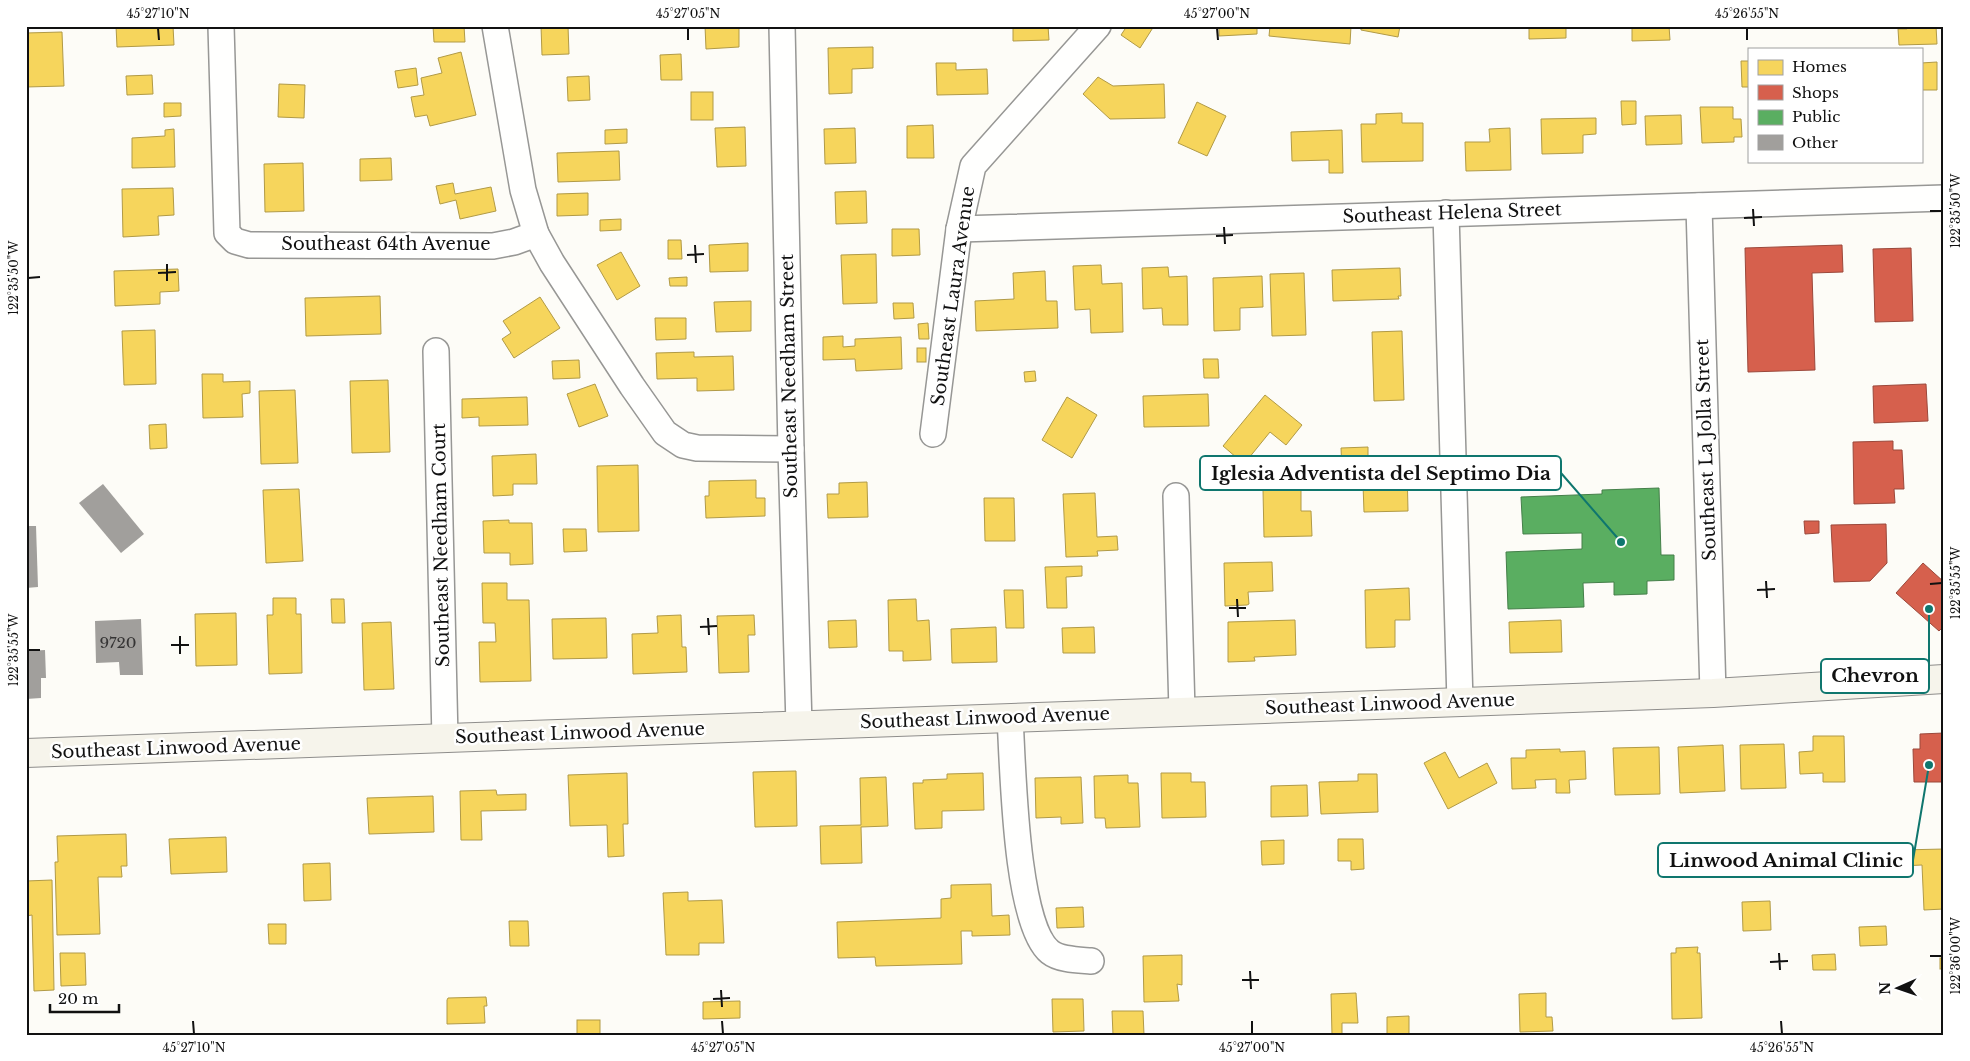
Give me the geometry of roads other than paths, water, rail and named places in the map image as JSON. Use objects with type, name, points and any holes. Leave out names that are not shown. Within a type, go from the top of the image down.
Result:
[{"type":"main road","name":"Southeast Linwood Avenue","points":[[26,753],[1714,693],[1944,678]]},
{"type":"street","name":"Southeast 64th Avenue","points":[[221,26],[227,233],[235,241],[249,245],[493,246],[514,242],[536,234]]},
{"type":"street","points":[[495,26],[523,190],[536,234],[552,264],[632,386],[665,433],[683,444],[698,448],[790,449]]},
{"type":"street","name":"Southeast Needham Street","points":[[782,26],[790,449],[799,725]]},
{"type":"street","name":"Southeast Laura Avenue","points":[[933,434],[959,229],[973,166],[1098,26]]},
{"type":"street","name":"Southeast Helena Street","points":[[959,229],[1944,198]]},
{"type":"street","name":"Southeast La Jolla Street","points":[[1699,206],[1714,693]]},
{"type":"street","points":[[1446,213],[1460,702]]},
{"type":"street","name":"Southeast Needham Court","points":[[436,352],[445,739]]},
{"type":"street","points":[[1176,496],[1182,712]]},
{"type":"street","points":[[1010,718],[1020,858],[1033,923],[1040,942],[1052,954],[1091,962]]},
{"type":"place","name":"Iglesia Adventista del Septimo Dia","points":[[1621,542]]},
{"type":"place","name":"Chevron","points":[[1929,609]]},
{"type":"place","name":"Linwood Animal Clinic","points":[[1929,765]]}]
